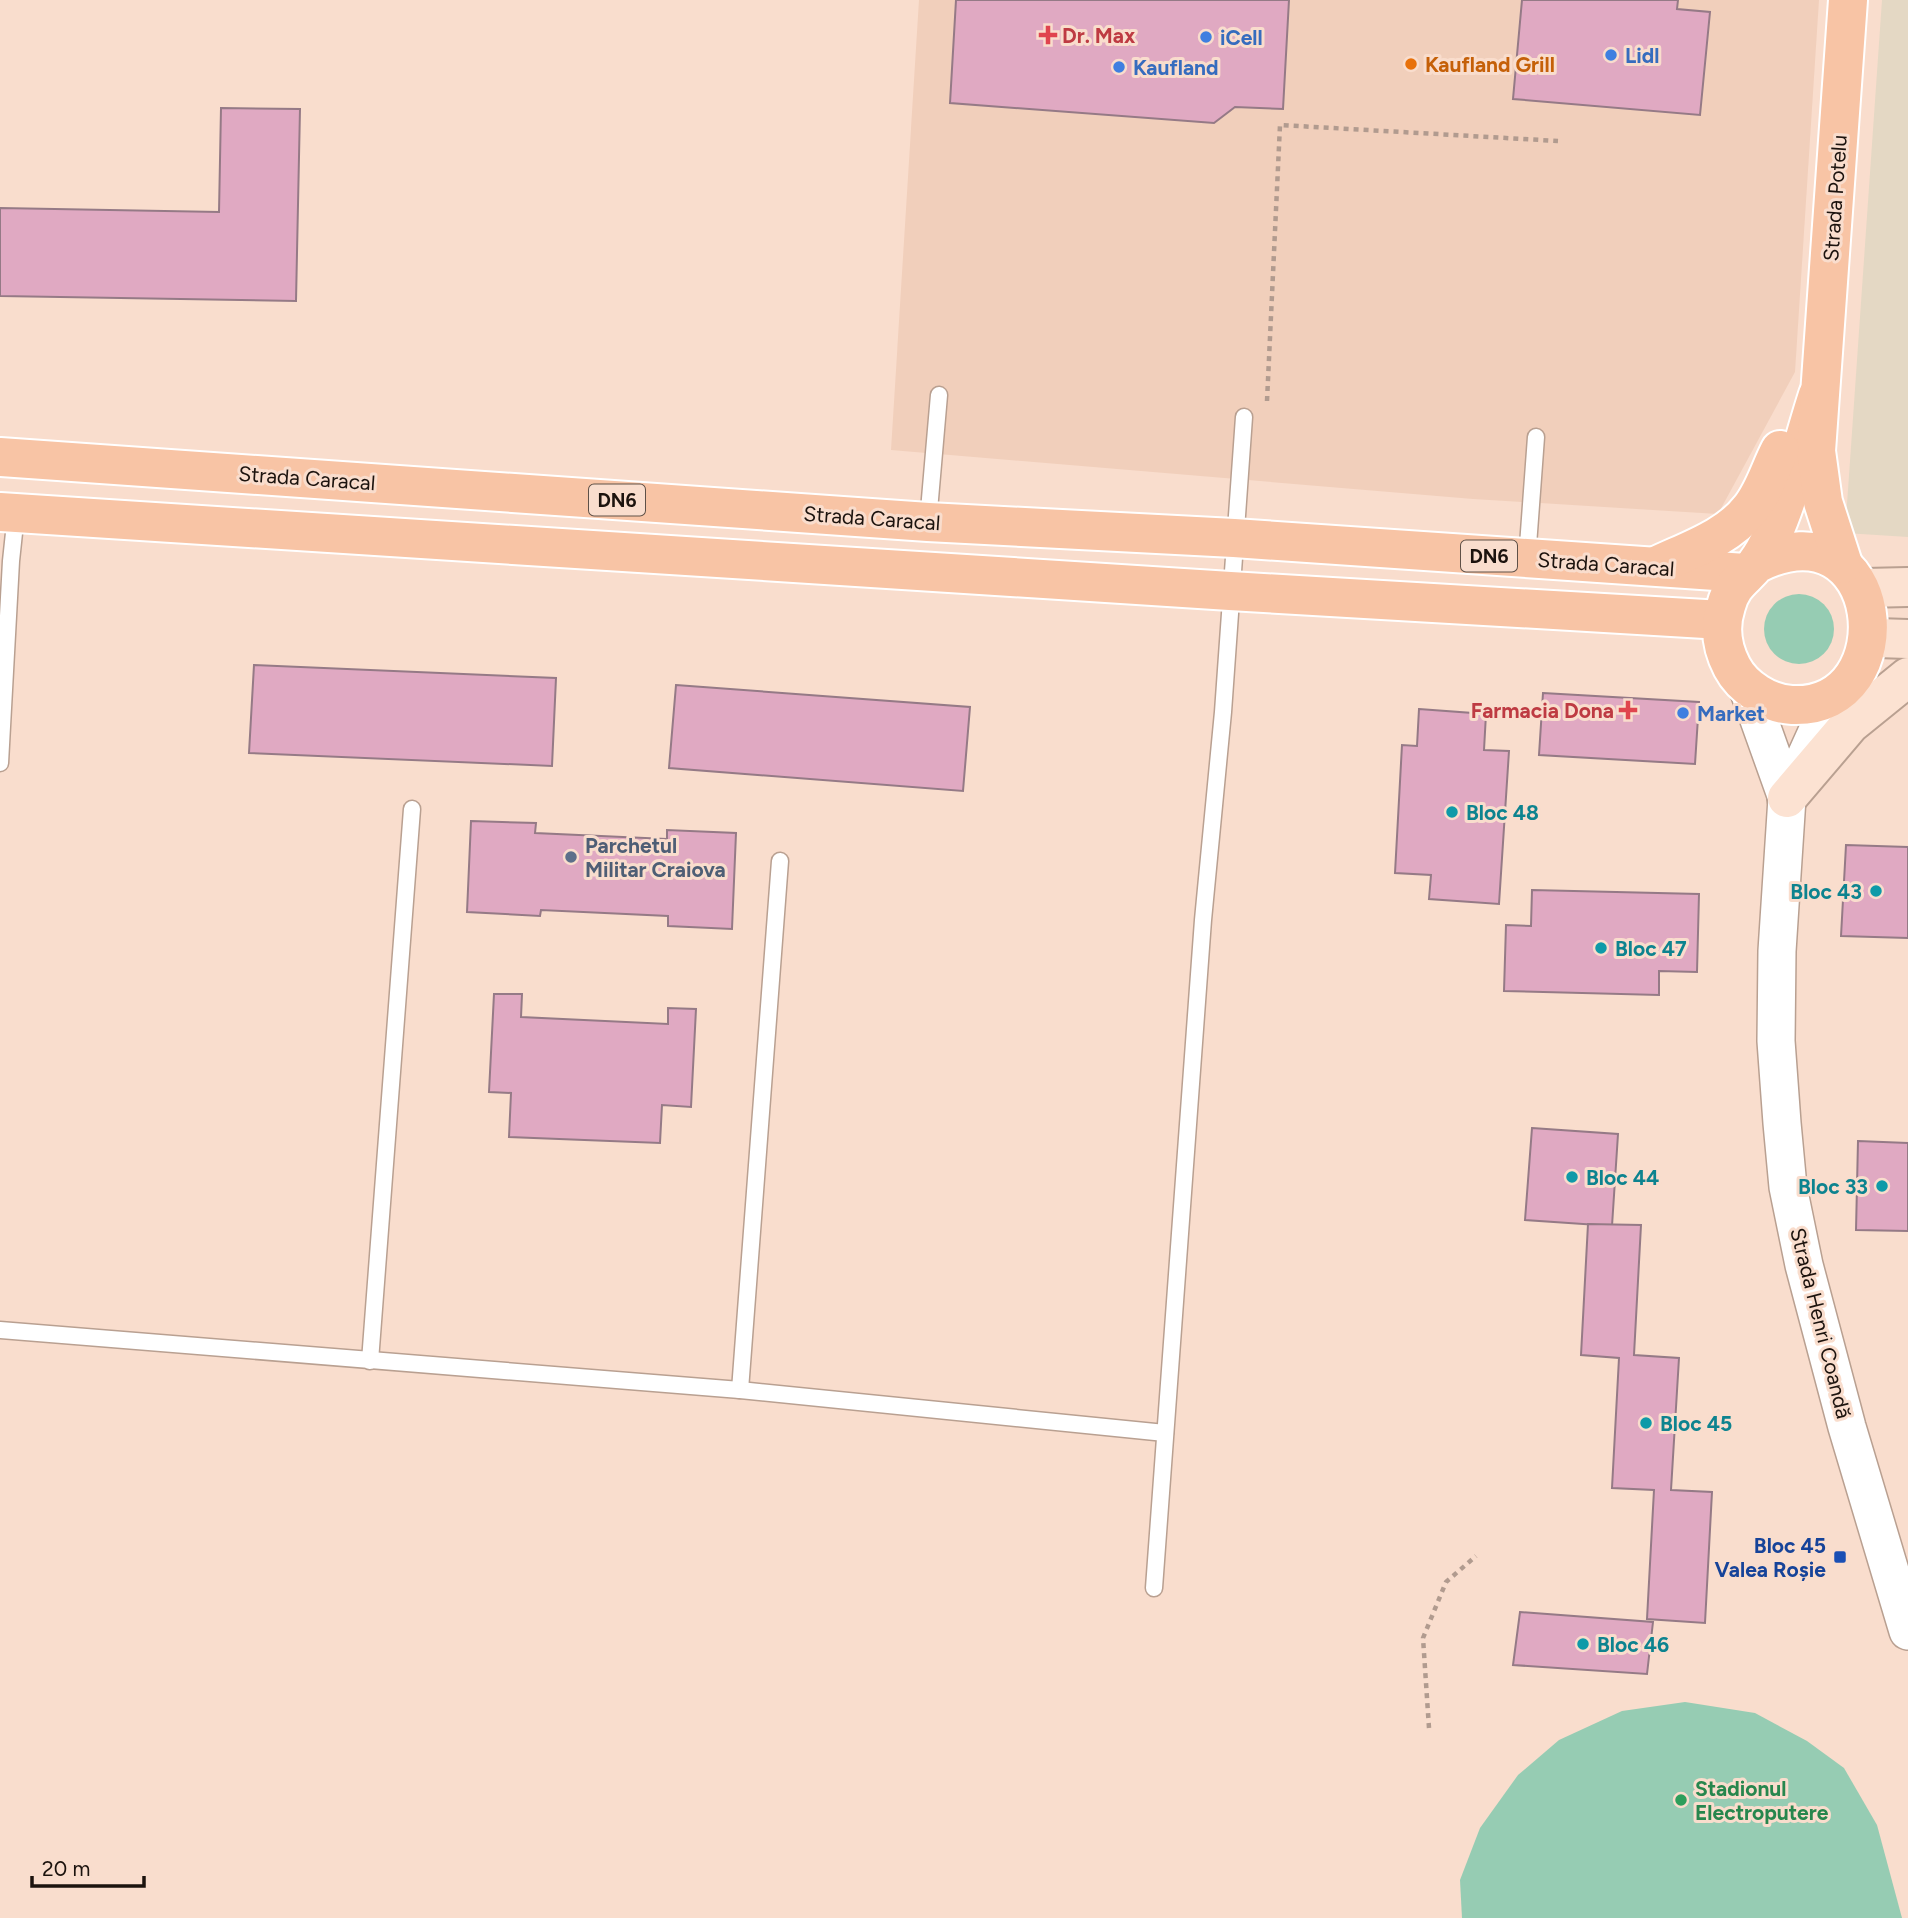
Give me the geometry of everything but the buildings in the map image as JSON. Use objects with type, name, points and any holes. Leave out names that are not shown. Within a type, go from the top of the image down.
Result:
[{"type":"main road","name":"Strada Potelu","points":[[1848,0],[1816,451],[1823,502],[1854,576]]},
{"type":"main road","name":"Strada Potelu","points":[[1750,569],[1771,537],[1783,509],[1819,382]]},
{"type":"main road","points":[[1653,567],[1720,535],[1751,509],[1819,382]]},
{"type":"main road","name":"Strada Caracal","points":[[0,457],[928,522],[1234,538],[1653,567],[1750,569]]},
{"type":"main road","points":[[8,512],[1722,620]]},
{"type":"main road","name":"DN6","points":[[1750,569],[1772,556],[1808,551],[1826,556],[1854,576],[1908,587]]},
{"type":"main road","points":[[1750,569],[1730,595],[1722,620],[1727,656],[1735,673],[1747,686],[1766,699],[1788,705],[1810,705],[1832,699],[1848,689],[1862,674],[1871,657],[1892,639],[1854,576]]},
{"type":"main road","points":[[1787,798],[1850,724],[1908,677]]},
{"type":"street","name":"Strada Henri Coandă","points":[[1747,686],[1787,798]]},
{"type":"street","name":"Strada Henri Coandă","points":[[1832,699],[1787,798],[1777,951],[1776,1041],[1788,1187],[1804,1265],[1847,1427],[1908,1631]]},
{"type":"lane","points":[[928,522],[939,395]]},
{"type":"lane","points":[[1154,1588],[1203,920],[1223,712],[1244,417]]},
{"type":"lane","points":[[1527,559],[1536,437]]},
{"type":"lane","points":[[0,763],[11,561],[8,512]]},
{"type":"lane","points":[[370,1361],[412,809]]},
{"type":"lane","points":[[740,1390],[780,861]]},
{"type":"lane","points":[[0,1330],[740,1390],[1165,1433]]},
{"type":"path","points":[[1266,405],[1280,125],[1558,141]]},
{"type":"path","points":[[1429,1728],[1423,1638],[1446,1582],[1476,1556]]},
{"type":"shaded area","points":[[919,0],[1819,0],[1795,372],[1718,514],[1473,499],[891,450]]},
{"type":"shaded area","points":[[1882,0],[1908,0],[1908,537],[1845,533]]},
{"type":"green space","points":[[1799,594],[1818,600],[1828,610],[1834,629],[1828,648],[1818,658],[1799,664],[1780,658],[1770,648],[1764,629],[1770,610],[1780,600]]},
{"type":"green space","name":"Stadionul Electroputere","points":[[1685,1702],[1755,1713],[1807,1741],[1844,1768],[1877,1825],[1902,1918],[1462,1918],[1460,1880],[1480,1828],[1518,1775],[1559,1740],[1622,1711]]},
{"type":"place","name":"Dr. Max","points":[[1048,35]]},
{"type":"place","name":"iCell","points":[[1206,37]]},
{"type":"place","name":"Lidl","points":[[1611,55]]},
{"type":"place","name":"Kaufland Grill","points":[[1411,64]]},
{"type":"place","name":"Kaufland","points":[[1119,67]]},
{"type":"place","name":"Farmacia Dona","points":[[1628,710]]},
{"type":"place","name":"Market","points":[[1683,713]]},
{"type":"place","name":"Bloc 48","points":[[1452,812]]},
{"type":"place","name":"Parchetul Militar Craiova","points":[[571,857]]},
{"type":"place","name":"Bloc 43","points":[[1876,891]]},
{"type":"place","name":"Bloc 47","points":[[1601,948]]},
{"type":"place","name":"Bloc 44","points":[[1572,1177]]},
{"type":"place","name":"Bloc 33","points":[[1882,1186]]},
{"type":"place","name":"Bloc 45","points":[[1646,1423]]},
{"type":"place","name":"Bloc 45 Valea Roșie","points":[[1840,1557]]},
{"type":"place","name":"Bloc 46","points":[[1583,1644]]},
{"type":"place","name":"Stadionul Electroputere","points":[[1681,1800]]}]
